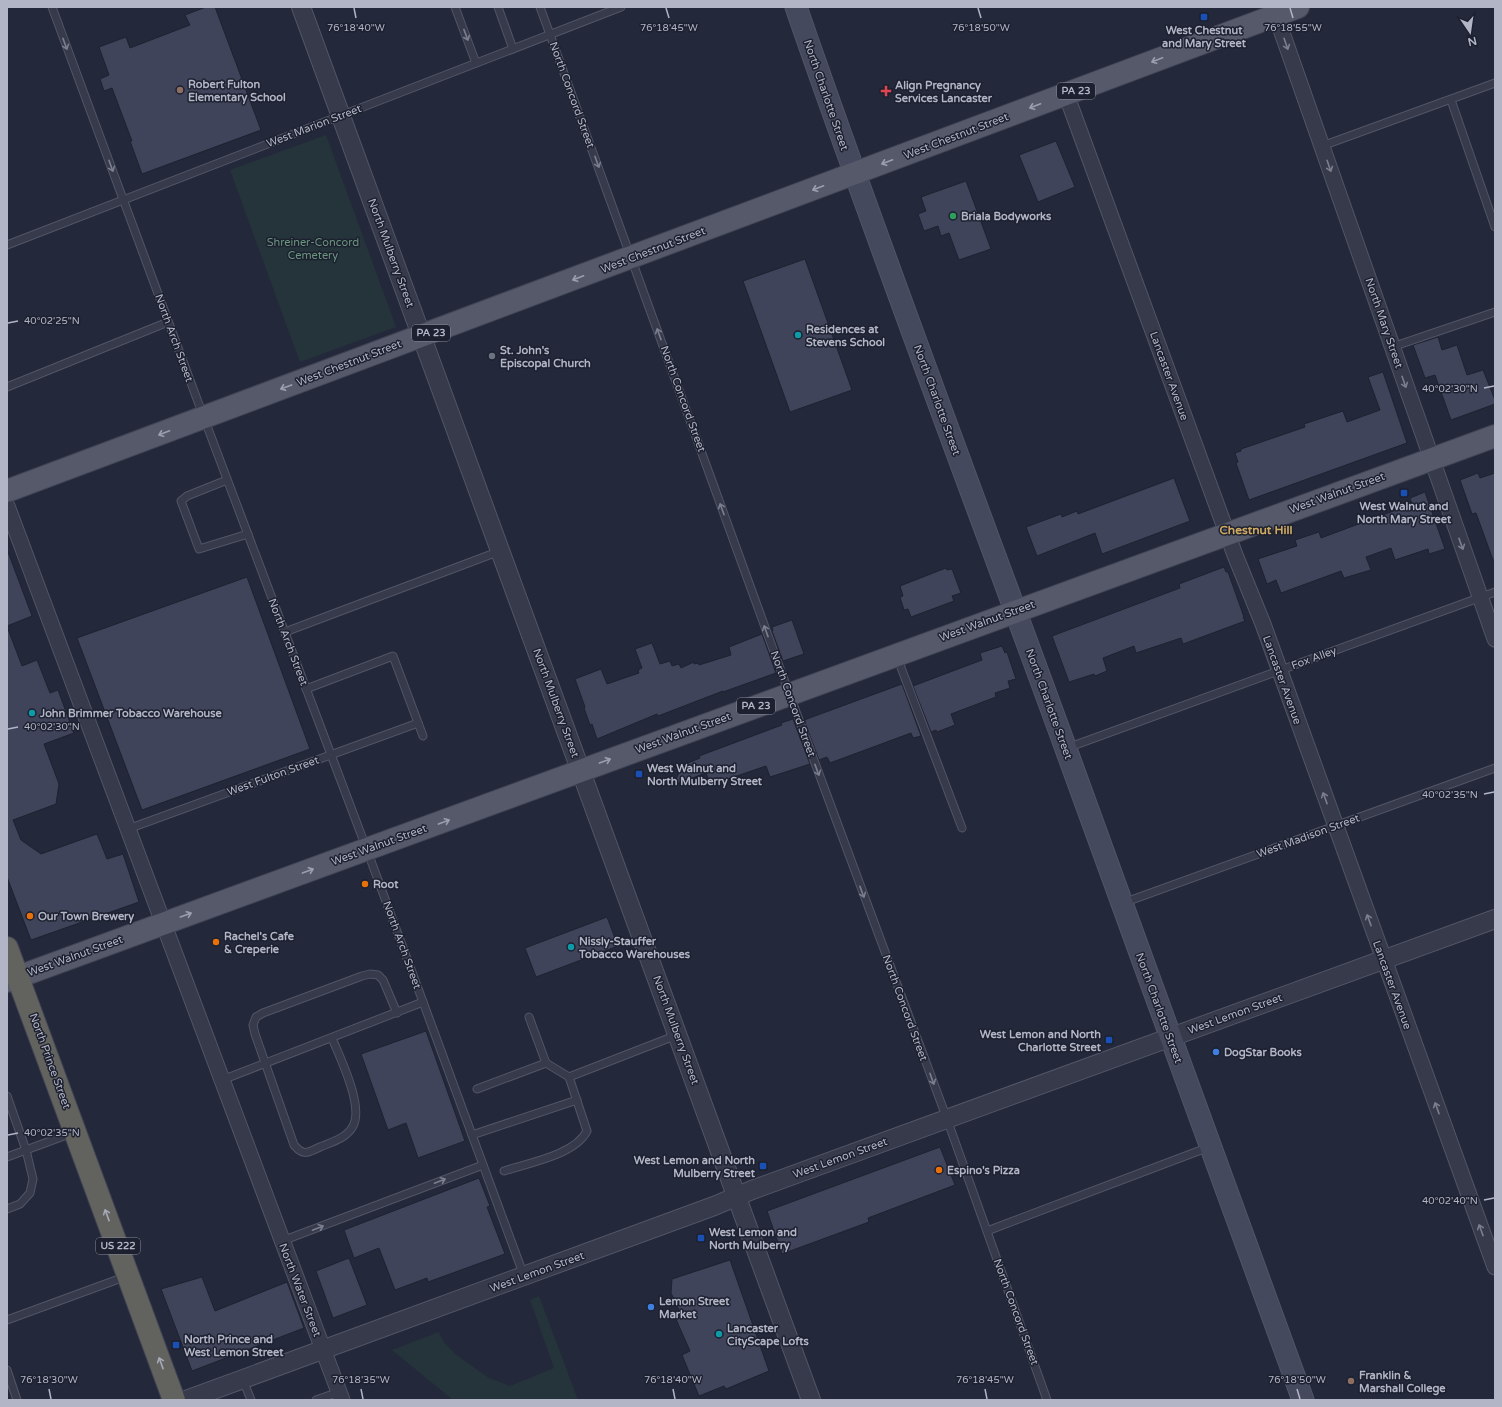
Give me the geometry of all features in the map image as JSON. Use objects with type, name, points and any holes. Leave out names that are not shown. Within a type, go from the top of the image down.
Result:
[{"type":"highway","name":"North Prince Street","points":[[7,948],[13,979],[76,1131],[174,1400]]},
{"type":"main road","name":"North Charlotte Street","points":[[796,7],[854,174],[1014,612],[1066,748],[1121,904],[1303,1400]]},
{"type":"main road","name":"West Chestnut Street","points":[[7,492],[1066,94],[1274,11],[1298,7]]},
{"type":"main road","name":"West Walnut Street","points":[[13,979],[1495,436]]},
{"type":"street","name":"North Mulberry Street","points":[[301,7],[811,1400]]},
{"type":"street","name":"North Mary Street","points":[[1274,11],[1495,639]]},
{"type":"street","name":"Lancaster Avenue","points":[[1066,94],[1227,534],[1263,624],[1495,1267]]},
{"type":"street","name":"North Water Street","points":[[7,506],[340,1396]]},
{"type":"street","name":"West Lemon Street","points":[[186,1400],[947,1119],[1495,919]]},
{"type":"lane","name":"North Arch Street","points":[[52,7],[227,480],[367,850],[524,1276]]},
{"type":"lane","points":[[455,7],[476,63]]},
{"type":"lane","points":[[498,7],[514,49]]},
{"type":"lane","name":"North Concord Street","points":[[540,7],[789,694],[947,1119],[1047,1400]]},
{"type":"lane","name":"West Marion Street","points":[[7,245],[621,7]]},
{"type":"lane","points":[[1322,146],[1495,83]]},
{"type":"lane","points":[[1450,100],[1495,227]]},
{"type":"lane","points":[[1392,347],[1495,312]]},
{"type":"lane","points":[[7,387],[168,322]]},
{"type":"lane","points":[[227,480],[187,496],[181,501],[199,549],[248,534]]},
{"type":"lane","points":[[285,632],[500,551]]},
{"type":"lane","name":"Fox Alley","points":[[1066,748],[1495,592]]},
{"type":"lane","points":[[896,655],[962,828]]},
{"type":"lane","points":[[306,688],[393,656],[423,736]]},
{"type":"lane","name":"West Fulton Street","points":[[128,829],[418,723]]},
{"type":"lane","name":"West Madison Street","points":[[1121,904],[1495,768]]},
{"type":"lane","points":[[332,1038],[354,1096],[356,1116],[353,1127],[341,1139],[306,1153],[299,1152],[294,1145],[255,1034],[253,1025],[256,1017],[263,1013],[370,974],[378,975],[383,980],[396,1013]]},
{"type":"lane","points":[[222,1080],[423,1002]]},
{"type":"lane","points":[[504,1171],[564,1152],[583,1138],[586,1131],[569,1077],[546,1064],[529,1017]]},
{"type":"lane","points":[[569,1077],[678,1035]]},
{"type":"lane","points":[[477,1089],[546,1064]]},
{"type":"lane","points":[[7,1096],[26,1150],[33,1179],[30,1192],[20,1204],[7,1209]]},
{"type":"lane","points":[[472,1135],[577,1100]]},
{"type":"lane","points":[[7,1157],[76,1131]]},
{"type":"lane","points":[[987,1231],[1210,1147]]},
{"type":"lane","points":[[282,1241],[483,1165]]},
{"type":"lane","points":[[7,1320],[129,1275]]},
{"type":"lane","points":[[7,1370],[17,1400]]},
{"type":"lane","points":[[243,1380],[251,1400]]},
{"type":"lane","points":[[316,1400],[340,1396]]},
{"type":"green space","name":"Shreiner-Concord Cemetery","points":[[326,135],[396,327],[300,362],[230,170]]},
{"type":"green space","points":[[539,1296],[578,1400],[453,1400],[392,1350],[439,1332],[443,1341],[455,1354],[489,1378],[510,1386],[554,1368],[530,1300]]},
{"type":"building","name":"Robert Fulton Elementary School","points":[[206,7],[215,7],[261,130],[142,174],[130,141],[132,141],[112,88],[104,91],[100,79],[109,75],[99,47],[126,37],[130,48],[190,25],[185,15]]},
{"type":"building","points":[[1056,141],[1075,187],[1038,202],[1019,155]]},
{"type":"building","points":[[966,181],[991,249],[959,260],[949,233],[941,236],[938,226],[924,231],[918,214],[926,211],[921,197]]},
{"type":"building","name":"Residences at Stevens School","points":[[805,259],[852,390],[790,412],[743,281]]},
{"type":"building","points":[[1438,337],[1442,350],[1457,345],[1467,375],[1483,370],[1495,400],[1495,404],[1451,420],[1435,375],[1425,378],[1413,345]]},
{"type":"building","points":[[1383,372],[1407,443],[1249,500],[1236,463],[1238,462],[1235,453],[1241,451],[1241,449],[1305,427],[1304,424],[1343,411],[1347,422],[1380,410],[1368,377]]},
{"type":"building","points":[[1478,473],[1480,478],[1495,473],[1495,560],[1493,560],[1476,513],[1472,514],[1460,480]]},
{"type":"building","points":[[1174,478],[1190,521],[1102,554],[1095,533],[1037,556],[1026,527],[1061,514],[1062,517],[1077,511],[1078,514]]},
{"type":"building","points":[[1425,492],[1445,549],[1429,554],[1428,549],[1395,560],[1391,548],[1366,557],[1371,570],[1344,578],[1341,571],[1281,593],[1276,580],[1267,584],[1258,559],[1297,546],[1295,540],[1319,532],[1321,538],[1412,504],[1410,498]]},
{"type":"building","points":[[7,552],[32,616],[7,626]]},
{"type":"building","points":[[1224,567],[1226,572],[1228,572],[1245,621],[1183,644],[1181,638],[1136,653],[1134,646],[1103,658],[1107,671],[1095,676],[1094,674],[1069,682],[1052,636],[1180,588],[1179,584]]},
{"type":"building","points":[[946,568],[947,570],[952,569],[961,593],[952,596],[954,601],[911,617],[908,609],[904,610],[900,597],[903,596],[900,586]]},
{"type":"building","points":[[247,577],[310,749],[142,810],[77,638]]},
{"type":"building","points":[[792,620],[804,654],[783,661],[772,631],[772,627]]},
{"type":"building","points":[[7,629],[22,666],[37,660],[50,693],[58,690],[74,733],[44,744],[59,784],[56,804],[13,820],[21,840],[41,854],[97,834],[107,859],[123,854],[139,902],[31,940],[7,877]]},
{"type":"building","points":[[762,634],[776,673],[723,691],[658,716],[657,714],[597,739],[592,724],[590,725],[575,679],[601,669],[607,684],[639,673],[638,670],[642,668],[635,649],[652,643],[660,664],[670,661],[672,666],[679,664],[681,668],[694,662],[694,664],[698,663],[699,665],[731,655],[729,647]]},
{"type":"building","points":[[1002,646],[1005,653],[1007,652],[1016,679],[1008,681],[1010,688],[995,693],[996,697],[951,714],[955,725],[937,732],[936,730],[931,732],[913,686],[982,660],[980,653]]},
{"type":"building","points":[[902,684],[921,736],[913,738],[911,733],[830,763],[827,757],[819,760],[804,720]]},
{"type":"building","points":[[793,719],[810,764],[770,777],[766,766],[725,780],[710,783],[706,773],[673,785],[683,765],[700,758],[699,756],[782,725],[781,723]]},
{"type":"building","name":"Nissly-Stauffer Tobacco Warehouses","points":[[607,917],[618,946],[536,977],[525,948]]},
{"type":"building","points":[[426,1031],[465,1141],[418,1158],[406,1123],[388,1130],[361,1054]]},
{"type":"building","points":[[940,1147],[955,1185],[868,1218],[869,1222],[782,1254],[767,1211]]},
{"type":"building","points":[[479,1178],[490,1206],[487,1207],[505,1254],[428,1282],[427,1278],[395,1290],[379,1248],[354,1258],[344,1230]]},
{"type":"building","points":[[349,1258],[367,1305],[333,1318],[316,1271]]},
{"type":"building","name":"Lancaster CityScape Lofts","points":[[730,1260],[769,1371],[726,1389],[724,1386],[699,1396],[682,1355],[690,1351],[675,1317],[681,1314],[671,1293],[672,1279]]},
{"type":"building","points":[[202,1277],[215,1311],[287,1282],[304,1328],[192,1371],[161,1289]]},
{"type":"place","name":"West Chestnut and Mary Street","points":[[1204,17]]},
{"type":"place","name":"Robert Fulton Elementary School","points":[[180,90]]},
{"type":"place","name":"Align Pregnancy Services Lancaster","points":[[886,91]]},
{"type":"place","name":"Briala Bodyworks","points":[[953,216]]},
{"type":"place","name":"Residences at Stevens School","points":[[798,335]]},
{"type":"place","name":"St. John's Episcopal Church","points":[[492,356]]},
{"type":"place","name":"West Walnut and North Mary Street","points":[[1404,493]]},
{"type":"place","name":"John Brimmer Tobacco Warehouse","points":[[32,713]]},
{"type":"place","name":"West Walnut and North Mulberry Street","points":[[639,774]]},
{"type":"place","name":"Root","points":[[365,884]]},
{"type":"place","name":"Our Town Brewery","points":[[30,916]]},
{"type":"place","name":"Rachel's Cafe & Creperie","points":[[216,942]]},
{"type":"place","name":"Nissly-Stauffer Tobacco Warehouses","points":[[571,947]]},
{"type":"place","name":"West Lemon and North Charlotte Street","points":[[1109,1040]]},
{"type":"place","name":"DogStar Books","points":[[1216,1052]]},
{"type":"place","name":"West Lemon and North Mulberry Street","points":[[763,1166]]},
{"type":"place","name":"Espino's Pizza","points":[[939,1170]]},
{"type":"place","name":"West Lemon and North Mulberry","points":[[701,1238]]},
{"type":"place","name":"Lemon Street Market","points":[[651,1307]]},
{"type":"place","name":"Lancaster CityScape Lofts","points":[[719,1334]]},
{"type":"place","name":"North Prince and West Lemon Street","points":[[176,1345]]},
{"type":"place","name":"Franklin & Marshall College","points":[[1351,1381]]},
{"type":"district","name":"Chestnut Hill","points":[[1256,530]]}]
